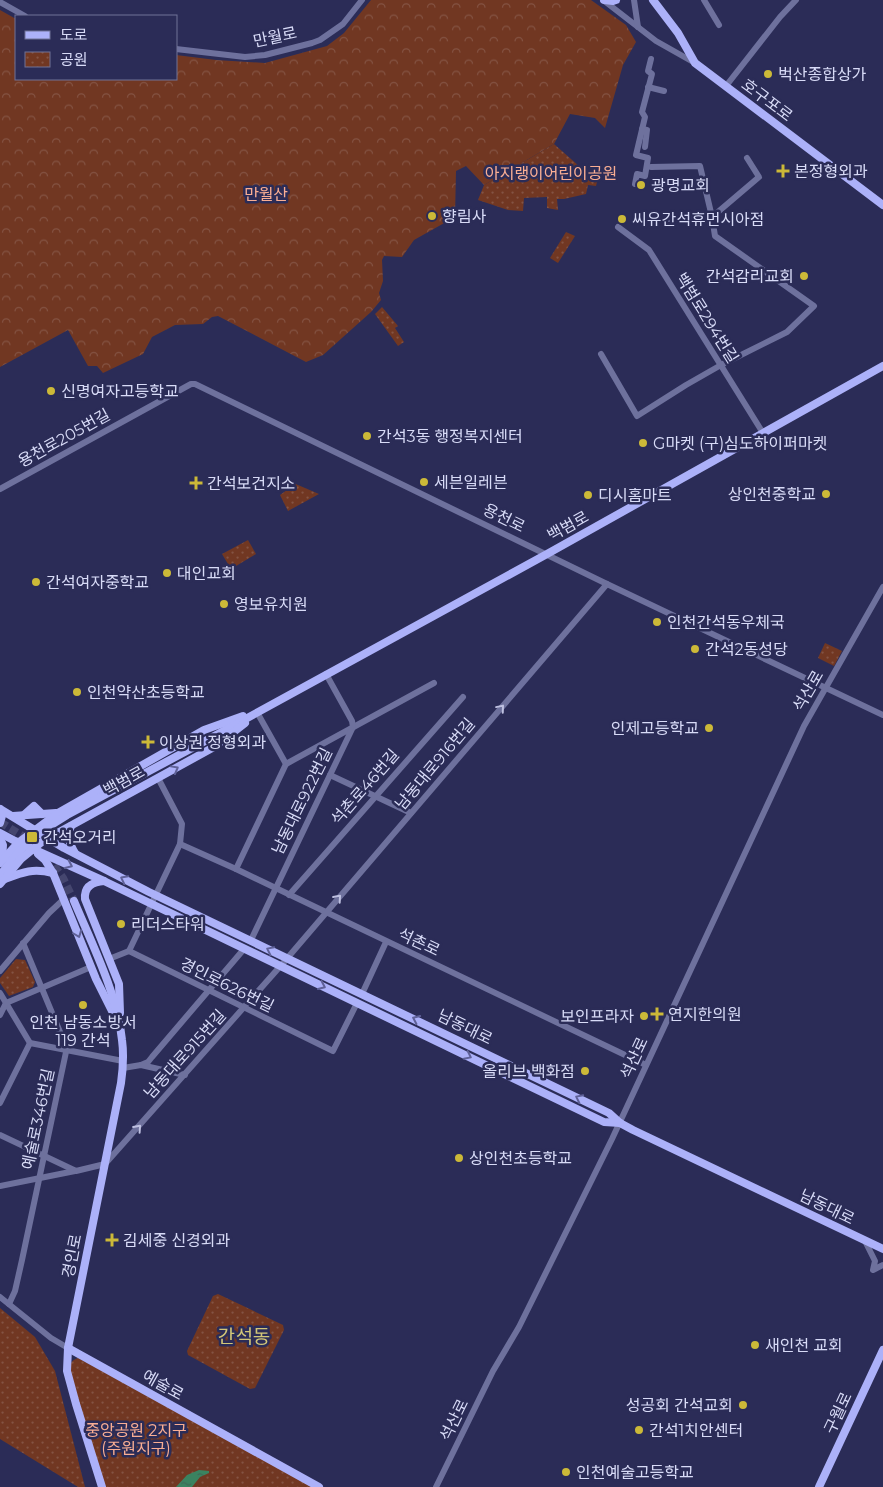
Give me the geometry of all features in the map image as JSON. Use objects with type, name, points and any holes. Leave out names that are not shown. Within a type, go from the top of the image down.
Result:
[{"type":"main road","points":[[604,0],[613,2],[616,0]]},
{"type":"main road","name":"호구포로","points":[[653,0],[678,33],[695,63],[883,206]]},
{"type":"main road","name":"백범로","points":[[1,880],[21,850],[52,824],[547,554],[883,366]]},
{"type":"main road","name":"백범로","points":[[1,880],[21,859],[48,838],[214,747],[266,707]]},
{"type":"main road","name":"백범로","points":[[1,862],[18,843],[58,813],[204,730],[266,707]]},
{"type":"main road","points":[[0,809],[2,816],[0,823]]},
{"type":"main road","name":"남동대로","points":[[0,809],[76,855],[251,940],[284,962],[362,994],[609,1113],[620,1123],[883,1250]]},
{"type":"main road","points":[[13,816],[58,813]]},
{"type":"main road","points":[[71,826],[68,841],[76,855]]},
{"type":"main road","points":[[0,833],[244,949],[284,962],[357,1003],[604,1122],[620,1123]]},
{"type":"main road","points":[[0,838],[3,845],[1,862]]},
{"type":"main road","name":"경인로","points":[[33,849],[45,860],[53,873],[91,967],[120,1028]]},
{"type":"main road","points":[[1,880],[30,871],[40,870],[53,873]]},
{"type":"main road","points":[[85,899],[85,893],[92,884],[104,881]]},
{"type":"main road","points":[[65,902],[77,895],[85,899]]},
{"type":"main road","name":"경인로","points":[[85,899],[118,984],[123,1064],[121,1083],[68,1348],[67,1371],[102,1487]]},
{"type":"main road","name":"경인로","points":[[74,901],[105,976],[120,1028]]},
{"type":"main road","name":"예술로","points":[[68,1348],[319,1487]]},
{"type":"main road","name":"구월로","points":[[818,1487],[883,1350]]},
{"type":"street","name":"만월로","points":[[178,48],[245,57],[264,55],[312,43],[320,40],[343,24],[362,0]]},
{"type":"street","points":[[604,0],[656,41],[695,63]]},
{"type":"street","points":[[634,0],[638,27]]},
{"type":"street","points":[[704,0],[719,25]]},
{"type":"street","points":[[726,86],[780,17],[796,0]]},
{"type":"street","points":[[0,2],[23,15]]},
{"type":"street","points":[[635,184],[637,174],[645,176],[648,158],[636,155],[645,117],[642,112],[652,74],[648,71],[651,59]]},
{"type":"street","points":[[648,87],[664,91]]},
{"type":"street","points":[[642,128],[647,130],[645,147]]},
{"type":"street","points":[[669,219],[712,217],[760,177],[747,158]]},
{"type":"street","points":[[602,354],[637,416],[720,365],[787,332],[814,306],[715,236],[700,166],[651,167]]},
{"type":"street","name":"백범로294번길","points":[[618,227],[649,250],[763,433]]},
{"type":"street","name":"용천로205번길","points":[[0,489],[191,384],[195,384]]},
{"type":"street","name":"용천로","points":[[195,384],[607,584],[883,715]]},
{"type":"street","name":"남동대로916번길","points":[[284,962],[607,584]]},
{"type":"street","name":"석산로","points":[[436,1487],[493,1371],[519,1327],[620,1123],[804,726],[883,587]]},
{"type":"street","points":[[326,674],[352,721],[353,727]]},
{"type":"street","points":[[236,869],[286,764],[434,683]]},
{"type":"street","name":"석촌로46번길","points":[[289,895],[463,697]]},
{"type":"street","points":[[258,714],[286,764]]},
{"type":"street","name":"남동대로922번길","points":[[251,940],[353,727]]},
{"type":"street","points":[[330,775],[411,813]]},
{"type":"street","points":[[109,959],[128,951],[180,844],[182,824],[158,778]]},
{"type":"street","name":"석촌로","points":[[180,844],[276,888],[646,1066]]},
{"type":"street","points":[[0,971],[23,943],[65,902]]},
{"type":"street","points":[[362,994],[386,942]]},
{"type":"street","name":"예술로346번길","points":[[9,1304],[20,1268],[66,1049],[23,943]]},
{"type":"street","points":[[142,1065],[148,1062],[244,949]]},
{"type":"street","name":"경인로626번길","points":[[128,951],[334,1052],[357,1003]]},
{"type":"street","name":"남동대로915번길","points":[[105,1164],[284,962]]},
{"type":"street","points":[[0,1015],[6,1003],[91,967]]},
{"type":"street","points":[[0,994],[30,1043],[66,1049],[123,1064],[142,1065],[185,1074]]},
{"type":"street","points":[[0,1103],[30,1043]]},
{"type":"street","points":[[0,1135],[76,1171]]},
{"type":"street","points":[[0,1186],[105,1164]]},
{"type":"street","points":[[865,1241],[875,1261],[873,1270],[883,1265]]},
{"type":"street","name":"예술로","points":[[0,1296],[51,1338],[68,1348]]},
{"type":"green space","name":"만월산","points":[[371,0],[591,0],[626,25],[636,42],[623,65],[605,128],[595,118],[570,114],[554,144],[484,185],[466,166],[456,171],[455,217],[414,240],[402,257],[384,256],[382,260],[383,281],[379,293],[381,300],[371,312],[323,355],[306,362],[218,316],[212,317],[203,324],[175,325],[152,337],[143,354],[103,373],[97,366],[88,366],[68,330],[0,367],[0,10],[15,18],[15,80],[178,80],[178,55],[265,63],[327,46],[344,33]]},
{"type":"green space","name":"아지랭이어린이공원","points":[[554,144],[597,182],[596,186],[588,185],[586,194],[557,199],[558,210],[547,208],[547,197],[524,198],[523,211],[508,210],[478,200],[484,185]]},
{"type":"green space","points":[[566,232],[575,236],[558,263],[550,258]]},
{"type":"green space","points":[[382,307],[398,326],[395,328],[404,342],[398,346],[375,314]]},
{"type":"green space","points":[[291,482],[319,494],[288,511],[280,495],[287,490]]},
{"type":"green space","points":[[248,540],[256,554],[231,569],[222,554]]},
{"type":"green space","points":[[825,643],[842,651],[834,666],[818,658]]},
{"type":"green space","points":[[16,959],[25,960],[35,982],[33,987],[9,996],[0,983],[0,978]]},
{"type":"green space","points":[[218,1294],[283,1325],[284,1330],[255,1388],[250,1389],[188,1355],[187,1351],[213,1296]]},
{"type":"green space","points":[[0,1308],[35,1337],[55,1371],[85,1487],[78,1487],[0,1439]]},
{"type":"green space","name":"중앙공원 2지구 (주원지구)","points":[[78,1358],[319,1487],[102,1487],[67,1371],[72,1361]]},
{"type":"water","points":[[199,1470],[209,1471],[209,1473],[200,1477],[192,1487],[176,1487],[187,1475]]},
{"type":"tunnel","points":[[0,822],[29,840]]},
{"type":"tunnel","points":[[47,856],[63,878],[74,901]]},
{"type":"place","name":"벅산종합상가","points":[[768,74]]},
{"type":"place","name":"본정형외과","points":[[783,171]]},
{"type":"place","name":"광명교회","points":[[641,185]]},
{"type":"place","name":"향림사","points":[[432,216]]},
{"type":"place","name":"씨유간석휴먼시아점","points":[[622,219]]},
{"type":"place","name":"간석감리교회","points":[[804,276]]},
{"type":"place","name":"신명여자고등학교","points":[[51,391]]},
{"type":"place","name":"간석3동 행정복지센터","points":[[367,436]]},
{"type":"place","name":"G마켓 (구)심도하이퍼마켓","points":[[643,443]]},
{"type":"place","name":"세븐일레븐","points":[[424,482]]},
{"type":"place","name":"간석보건지소","points":[[196,483]]},
{"type":"place","name":"상인천중학교","points":[[826,494]]},
{"type":"place","name":"디시홈마트","points":[[588,495]]},
{"type":"place","name":"대인교회","points":[[167,573]]},
{"type":"place","name":"간석여자중학교","points":[[36,582]]},
{"type":"place","name":"영보유치원","points":[[224,604]]},
{"type":"place","name":"인천간석동우체국","points":[[657,622]]},
{"type":"place","name":"간석2동성당","points":[[695,649]]},
{"type":"place","name":"인천약산초등학교","points":[[77,692]]},
{"type":"place","name":"인제고등학교","points":[[709,728]]},
{"type":"place","name":"이상권 정형외과","points":[[148,742]]},
{"type":"place","name":"간석오거리","points":[[32,837]]},
{"type":"place","name":"리더스타워","points":[[121,924]]},
{"type":"place","name":"인천 남동소방서 119 간석","points":[[83,1005]]},
{"type":"place","name":"연지한의원","points":[[657,1014]]},
{"type":"place","name":"보인프라자","points":[[644,1016]]},
{"type":"place","name":"올리브 백화점","points":[[585,1071]]},
{"type":"place","name":"상인천초등학교","points":[[459,1158]]},
{"type":"place","name":"김세중 신경외과","points":[[112,1240]]},
{"type":"place","name":"새인천 교회","points":[[755,1345]]},
{"type":"place","name":"성공회 간석교회","points":[[743,1405]]},
{"type":"place","name":"간석1치안센터","points":[[639,1430]]},
{"type":"place","name":"인천예술고등학교","points":[[566,1472]]},
{"type":"district","name":"간석동","points":[[244,1336]]}]
